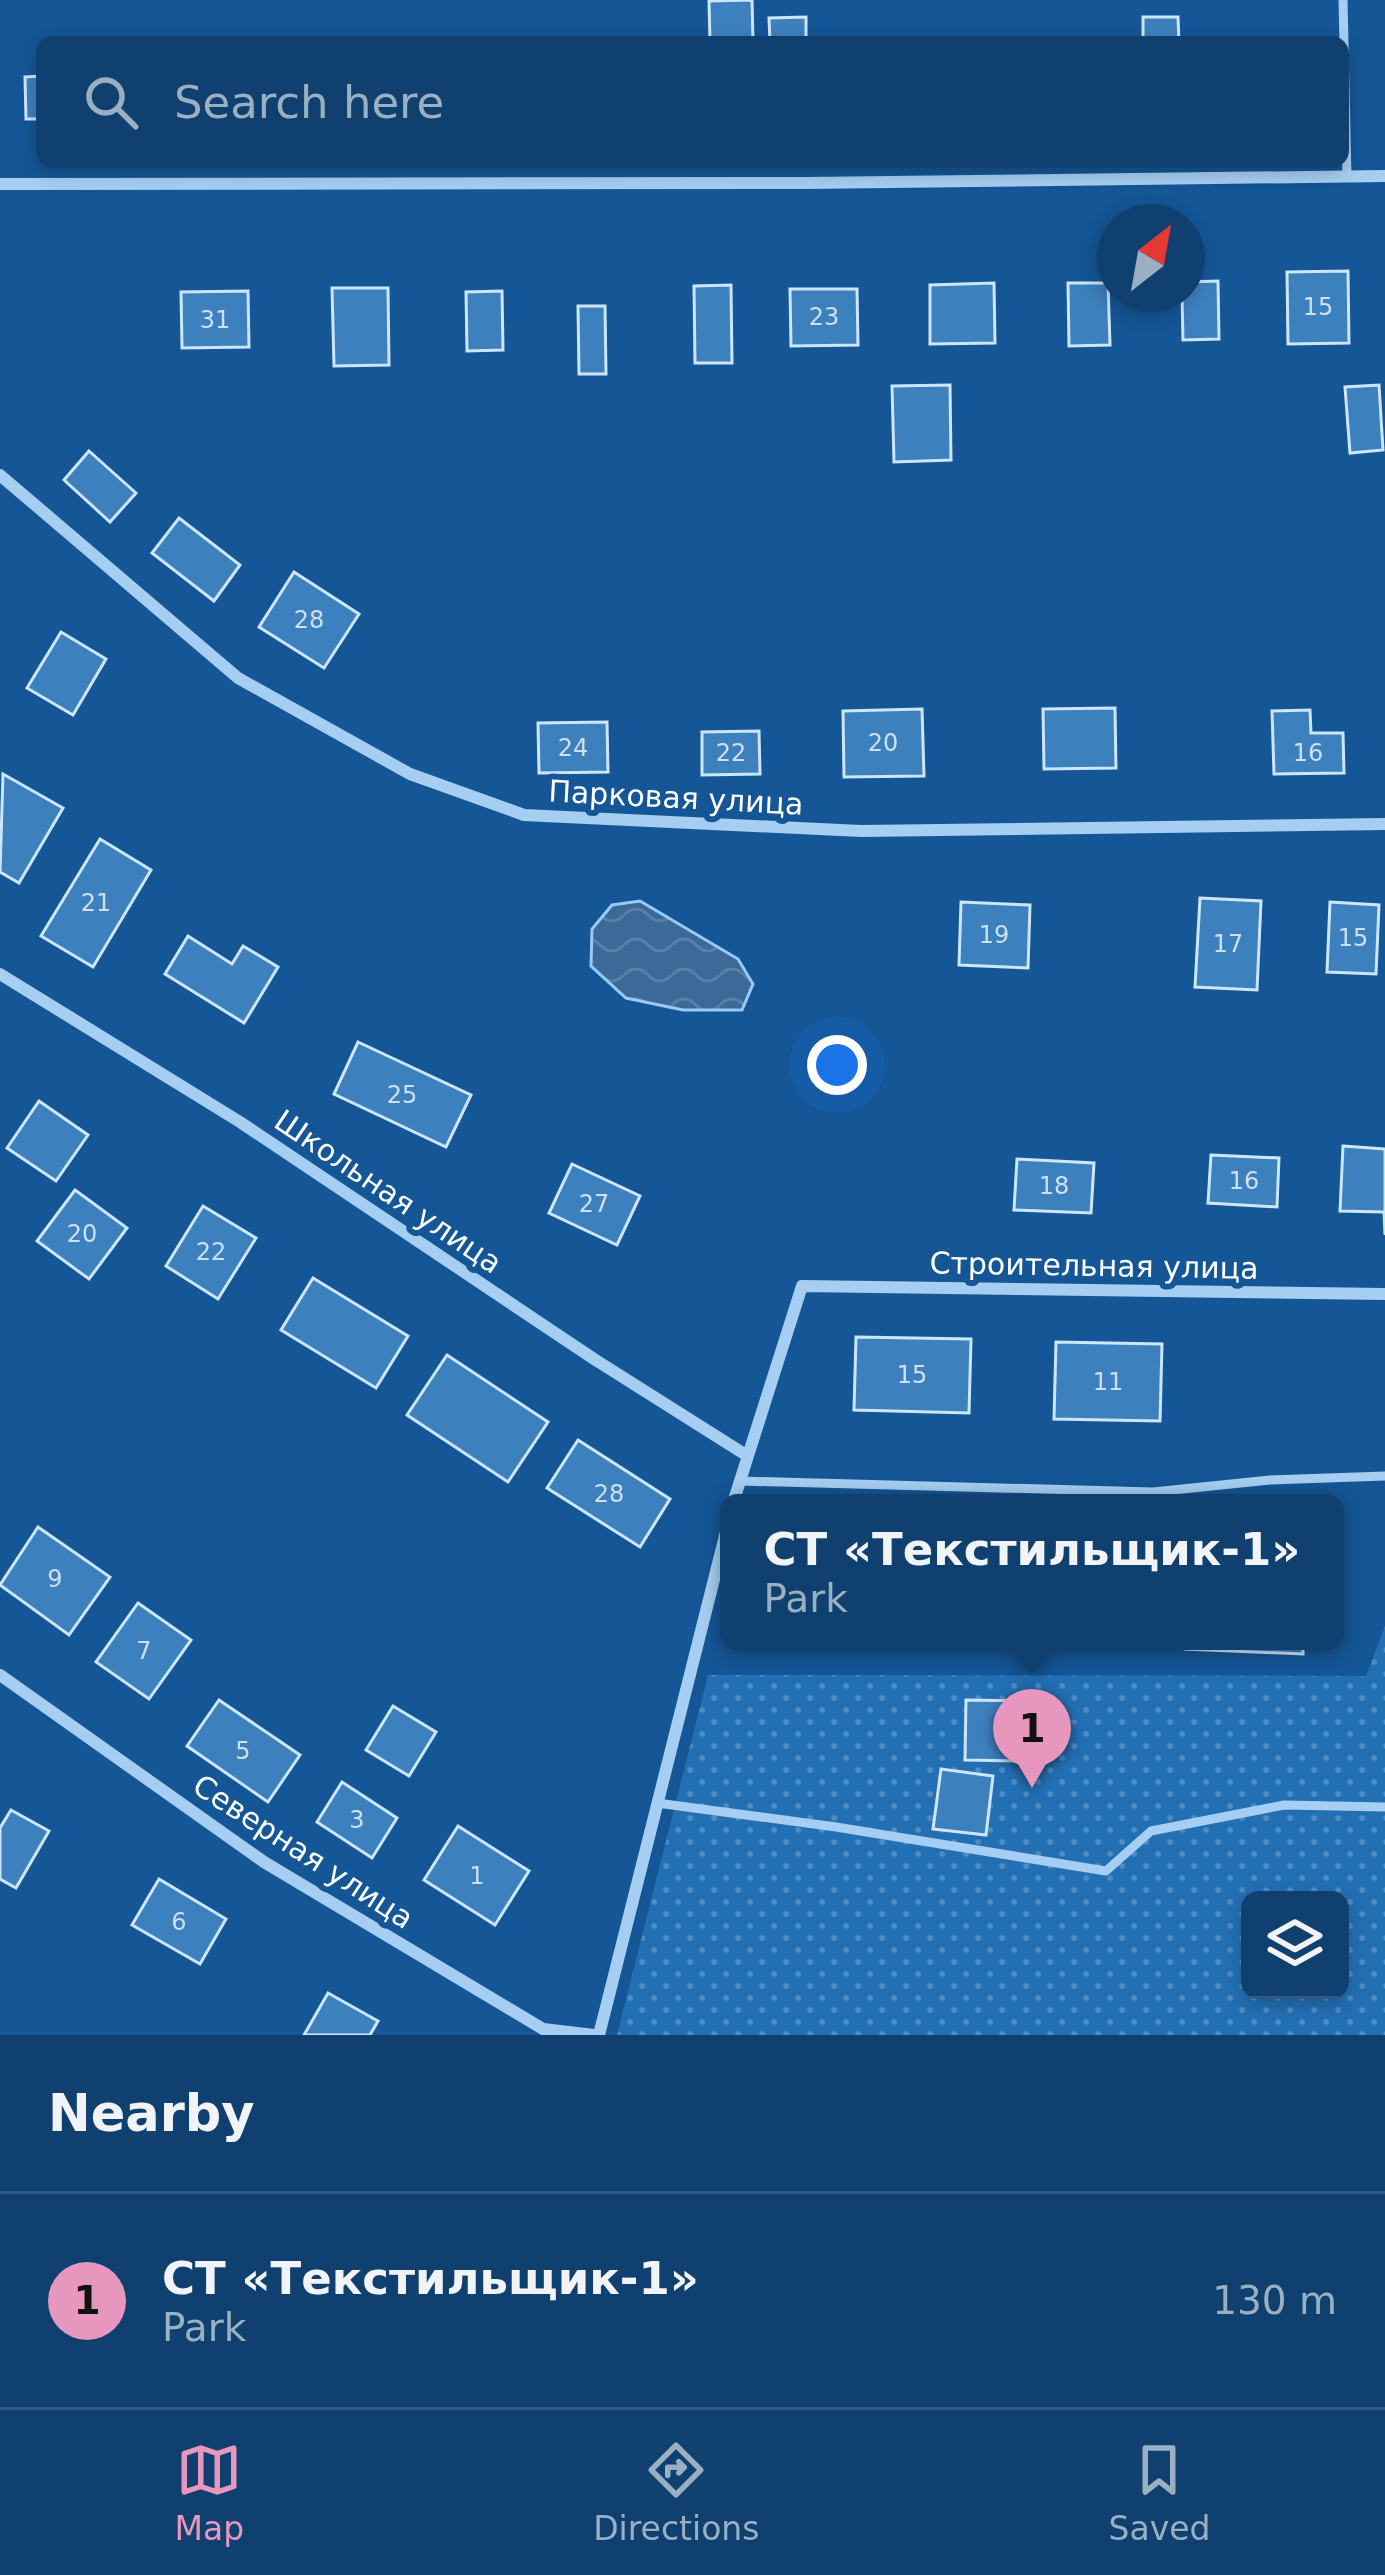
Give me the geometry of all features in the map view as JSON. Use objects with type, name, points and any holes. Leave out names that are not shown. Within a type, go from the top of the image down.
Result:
[{"type":"street","points":[[0,184],[758,184],[1385,176]]},
{"type":"street","name":"Парковая улица","points":[[0,476],[238,678],[410,775],[524,815],[861,831],[1385,824]]},
{"type":"street","name":"Школьная улица","points":[[0,974],[240,1122],[746,1455]]},
{"type":"street","name":"Строительная улица","points":[[746,1455],[802,1286],[1385,1294]]},
{"type":"street","points":[[735,1494],[746,1455]]},
{"type":"street","points":[[597,2035],[720,1555]]},
{"type":"street","name":"Северная улица","points":[[0,1676],[264,1862],[543,2029],[597,2035]]},
{"type":"lane","points":[[1343,0],[1344,36]]},
{"type":"lane","points":[[1347,168],[1347,177]]},
{"type":"lane","points":[[739,1481],[1153,1492],[1270,1480],[1385,1476]]},
{"type":"lane","points":[[657,1803],[1106,1871],[1151,1831],[1284,1805],[1385,1807]]},
{"type":"shaded area","points":[[1385,1626],[1385,2035],[617,2035],[708,1675],[1366,1676]]},
{"type":"water","points":[[640,901],[738,959],[753,984],[742,1010],[683,1010],[626,998],[591,966],[592,929],[612,905]]},
{"type":"building","points":[[752,0],[753,36],[710,36],[709,1]]},
{"type":"building","points":[[806,17],[806,36],[770,36],[769,18]]},
{"type":"building","points":[[1143,17],[1178,17],[1179,36],[1143,36]]},
{"type":"building","points":[[36,76],[36,119],[26,119],[25,77]]},
{"type":"building","points":[[1348,271],[1349,343],[1288,344],[1287,272]]},
{"type":"building","points":[[1205,281],[1218,281],[1219,339],[1183,340],[1182,312],[1205,312]]},
{"type":"building","points":[[994,283],[995,343],[930,344],[930,285]]},
{"type":"building","points":[[1068,283],[1097,283],[1097,312],[1109,312],[1110,345],[1069,346]]},
{"type":"building","points":[[731,285],[732,363],[695,363],[694,286]]},
{"type":"building","points":[[332,288],[388,288],[389,365],[334,366]]},
{"type":"building","points":[[790,289],[857,289],[858,345],[791,346]]},
{"type":"building","points":[[248,291],[249,347],[182,348],[181,292]]},
{"type":"building","points":[[502,291],[503,350],[467,351],[466,292]]},
{"type":"building","points":[[578,306],[605,306],[606,374],[579,374]]},
{"type":"building","points":[[950,385],[951,460],[894,462],[892,386]]},
{"type":"building","points":[[1379,385],[1383,450],[1350,453],[1345,387]]},
{"type":"building","points":[[89,451],[136,493],[110,522],[64,480]]},
{"type":"building","points":[[179,518],[240,565],[214,601],[152,553]]},
{"type":"building","points":[[294,572],[359,614],[324,668],[259,627]]},
{"type":"building","points":[[61,632],[106,659],[73,715],[27,688]]},
{"type":"building","points":[[1115,708],[1116,768],[1044,769],[1043,709]]},
{"type":"building","points":[[922,709],[924,776],[844,777],[843,711]]},
{"type":"building","points":[[1310,710],[1311,733],[1343,733],[1344,773],[1274,774],[1272,711]]},
{"type":"building","points":[[607,722],[608,772],[539,773],[538,723]]},
{"type":"building","points":[[759,731],[760,774],[702,775],[702,732]]},
{"type":"building","points":[[3,774],[63,808],[19,883],[0,872]]},
{"type":"building","points":[[100,839],[151,870],[93,967],[41,936]]},
{"type":"building","points":[[1200,898],[1261,901],[1257,990],[1195,987]]},
{"type":"building","points":[[961,902],[1030,905],[1028,968],[959,965]]},
{"type":"building","points":[[1330,902],[1379,905],[1376,974],[1327,972]]},
{"type":"building","points":[[188,936],[232,964],[243,946],[278,967],[244,1023],[165,974]]},
{"type":"building","points":[[358,1042],[471,1095],[446,1147],[334,1094]]},
{"type":"building","points":[[39,1101],[88,1135],[56,1181],[7,1148]]},
{"type":"building","points":[[1343,1146],[1385,1149],[1385,1235],[1384,1212],[1340,1211]]},
{"type":"building","points":[[1211,1155],[1279,1158],[1277,1207],[1208,1203]]},
{"type":"building","points":[[1017,1159],[1094,1163],[1091,1213],[1014,1210]]},
{"type":"building","points":[[572,1164],[640,1196],[617,1245],[549,1213]]},
{"type":"building","points":[[75,1190],[127,1228],[89,1279],[37,1241]]},
{"type":"building","points":[[203,1206],[256,1238],[218,1299],[166,1266]]},
{"type":"building","points":[[313,1278],[408,1336],[376,1388],[281,1330]]},
{"type":"building","points":[[856,1337],[971,1339],[969,1413],[854,1410]]},
{"type":"building","points":[[1056,1342],[1162,1344],[1160,1421],[1054,1419]]},
{"type":"building","points":[[447,1355],[548,1422],[508,1482],[407,1415]]},
{"type":"building","points":[[578,1440],[670,1499],[640,1547],[547,1488]]},
{"type":"building","points":[[38,1527],[110,1577],[69,1635],[0,1585]]},
{"type":"building","points":[[138,1603],[191,1640],[149,1699],[96,1662]]},
{"type":"building","points":[[1209,1650],[1303,1650],[1303,1654]]},
{"type":"building","points":[[219,1700],[300,1755],[268,1802],[187,1746]]},
{"type":"building","points":[[966,1700],[1026,1701],[1025,1761],[965,1760]]},
{"type":"building","points":[[393,1706],[436,1732],[409,1776],[366,1750]]},
{"type":"building","points":[[941,1769],[993,1776],[986,1835],[933,1829]]},
{"type":"building","points":[[342,1782],[397,1818],[372,1858],[317,1822]]},
{"type":"building","points":[[11,1810],[49,1831],[16,1888],[0,1879],[0,1828]]},
{"type":"building","points":[[458,1826],[529,1871],[495,1925],[424,1880]]},
{"type":"building","points":[[159,1879],[226,1919],[200,1964],[132,1925]]},
{"type":"building","points":[[328,1993],[378,2021],[370,2035],[304,2035]]},
{"type":"place","name":"СТ «Текстильщик-1»","points":[[1032,1788]]}]
